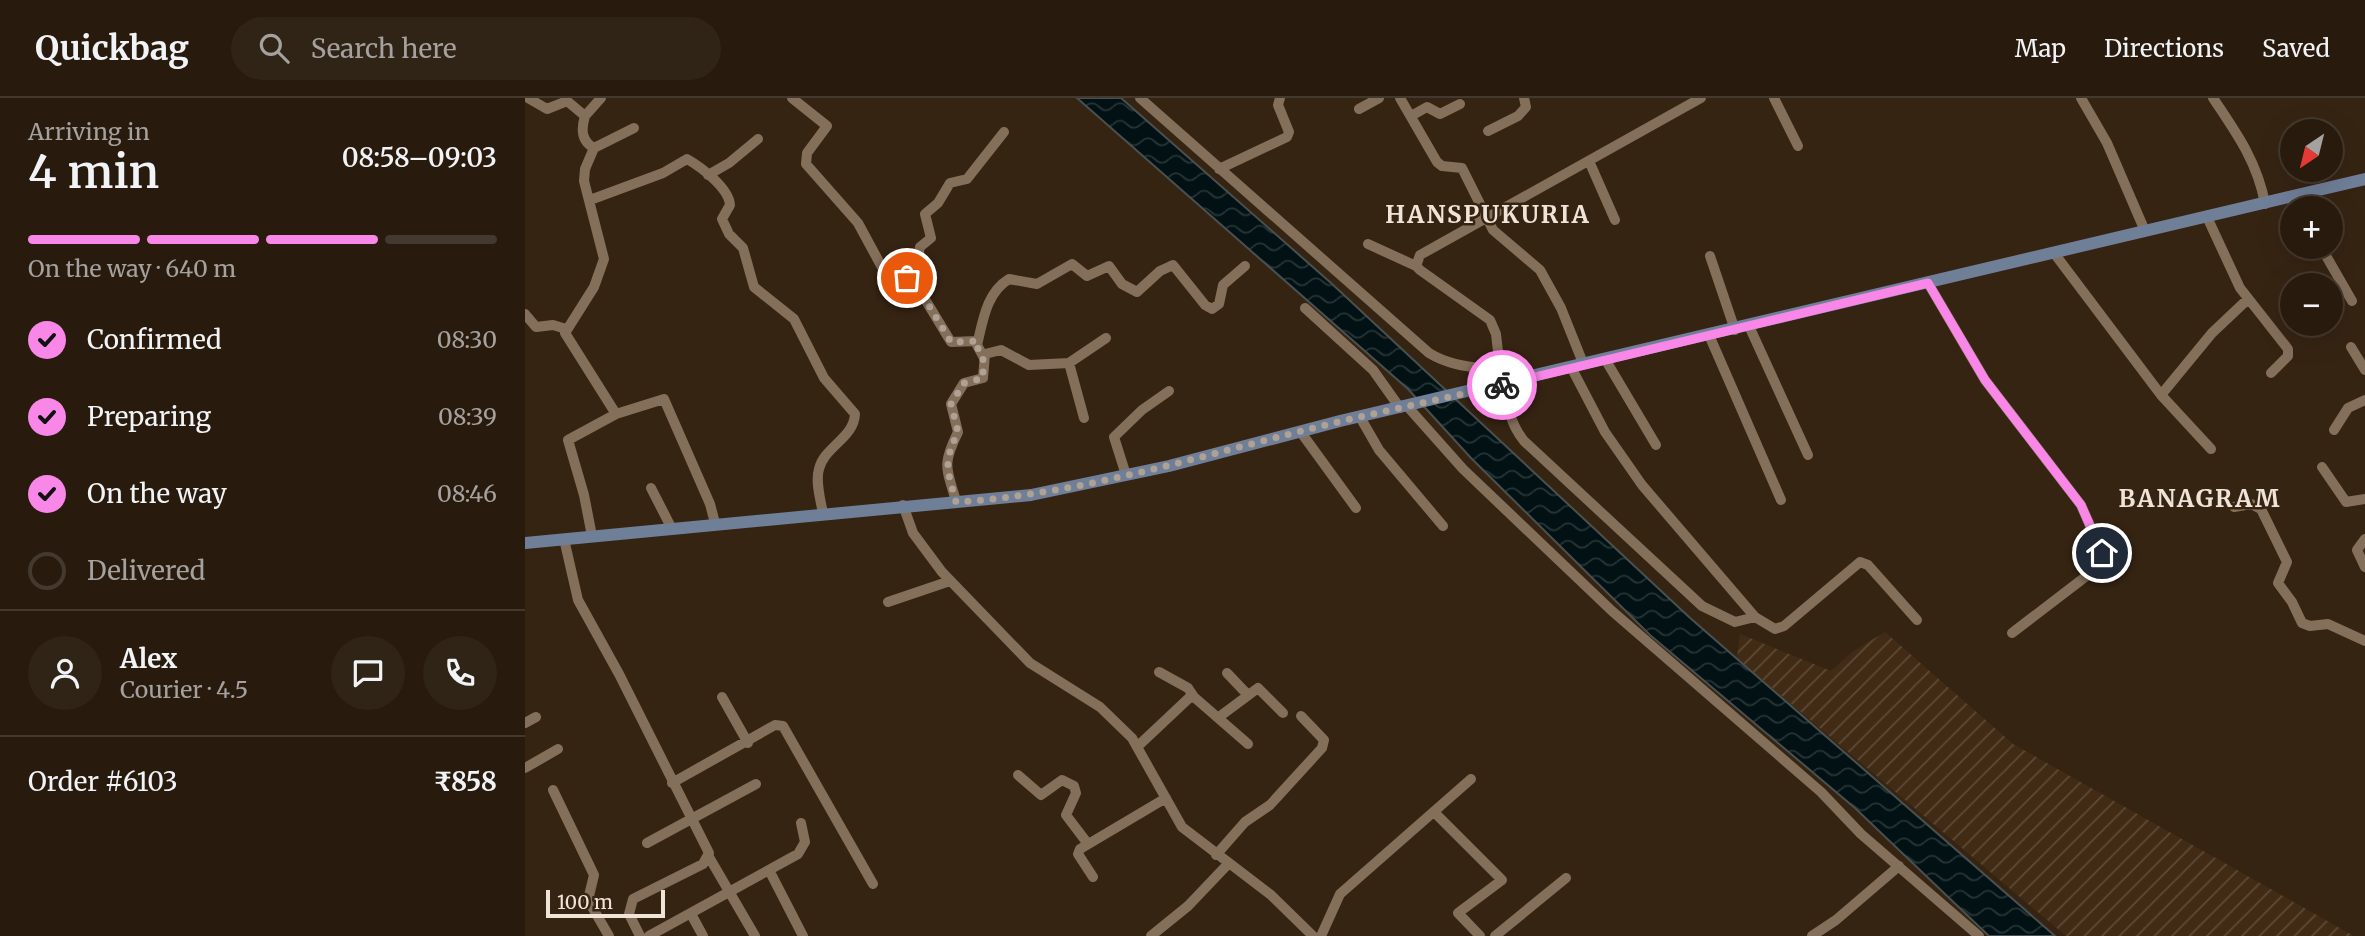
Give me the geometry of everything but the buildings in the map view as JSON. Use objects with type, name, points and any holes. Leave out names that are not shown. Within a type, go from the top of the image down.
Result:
[{"type":"main road","points":[[2316,196],[2365,179]]},
{"type":"main road","points":[[525,543],[671,527],[1031,495],[1126,475],[1300,431],[2207,216],[2280,203]]},
{"type":"street","points":[[528,98],[547,109],[567,101],[579,114],[586,116]]},
{"type":"street","points":[[594,148],[585,140],[582,132],[586,116],[601,98]]},
{"type":"street","points":[[792,98],[827,126],[807,153],[806,164],[857,223],[892,279]]},
{"type":"street","points":[[1140,98],[1429,354],[1463,368],[1500,369],[1527,378]]},
{"type":"street","points":[[1219,169],[1287,137],[1289,132],[1278,106],[1280,98]]},
{"type":"street","points":[[1359,109],[1379,98]]},
{"type":"street","points":[[1400,98],[1437,162],[1447,167],[1457,166],[1467,174],[1486,218],[1501,238],[1540,270],[1561,309],[1577,365],[1605,432],[1642,485],[1755,617],[1775,629],[1784,626],[1860,562],[1867,565],[1917,620]]},
{"type":"street","points":[[1488,131],[1520,115],[1526,107],[1524,98]]},
{"type":"street","points":[[1774,98],[1798,146]]},
{"type":"street","points":[[2081,98],[2107,143],[2145,231]]},
{"type":"street","points":[[2213,98],[2242,139],[2258,175],[2265,204]]},
{"type":"street","points":[[1416,266],[1417,260],[1426,250],[1693,100]]},
{"type":"street","points":[[1411,116],[1430,107],[1442,113],[1459,104]]},
{"type":"street","points":[[566,329],[594,287],[604,259],[584,173],[594,148],[634,128]]},
{"type":"street","points":[[892,279],[918,260],[919,247],[930,238],[925,214],[938,203],[950,183],[970,177],[1004,132]]},
{"type":"street","points":[[708,175],[729,163],[758,139]]},
{"type":"street","points":[[590,200],[663,173],[687,159],[708,175],[731,201],[722,219],[729,233],[743,248],[754,286],[794,318],[824,378],[855,414],[852,428],[827,455],[818,470],[823,514]]},
{"type":"street","points":[[1588,161],[1615,220]]},
{"type":"street","points":[[2207,216],[2219,249],[2248,299],[2288,349],[2288,356],[2271,373]]},
{"type":"street","points":[[1368,244],[1416,266],[1490,320],[1496,334],[1500,369]]},
{"type":"street","points":[[2054,253],[2161,394],[2211,449]]},
{"type":"street","points":[[1710,256],[1735,330]]},
{"type":"street","points":[[2328,259],[2352,301]]},
{"type":"street","points":[[956,502],[946,466],[949,447],[958,432],[951,404],[964,383],[983,378],[983,356],[978,349],[978,341],[984,311],[1001,284],[1009,279],[1037,284],[1072,264],[1087,276],[1108,266],[1122,284],[1137,292],[1160,271],[1173,265],[1212,309],[1219,304],[1223,285],[1245,266]]},
{"type":"street","points":[[892,279],[907,278],[914,281],[951,342],[978,341]]},
{"type":"street","points":[[1928,283],[1985,380],[2081,505],[2102,553],[2093,571],[2012,633]]},
{"type":"street","points":[[2161,394],[2212,333],[2248,299]]},
{"type":"street","points":[[1305,308],[1373,370],[1463,469],[1612,611],[1821,792],[1861,834],[1979,936]]},
{"type":"street","points":[[525,314],[536,327],[553,326],[566,329]]},
{"type":"street","points":[[1749,326],[1808,455]]},
{"type":"street","points":[[566,329],[573,348],[616,414]]},
{"type":"street","points":[[1709,335],[1781,500]]},
{"type":"street","points":[[983,356],[1001,350],[1029,365],[1069,363],[1106,338]]},
{"type":"street","points":[[2351,347],[2365,370]]},
{"type":"street","points":[[1605,359],[1656,445]]},
{"type":"street","points":[[1069,363],[1084,418]]},
{"type":"street","points":[[1507,383],[1513,427],[1563,479],[1702,606],[1735,622],[1755,617]]},
{"type":"street","points":[[1126,475],[1114,437],[1142,410],[1169,391]]},
{"type":"street","points":[[592,536],[585,495],[568,440],[616,414],[664,399],[711,504],[715,523]]},
{"type":"street","points":[[2334,430],[2348,408],[2365,400]]},
{"type":"street","points":[[1360,417],[1380,450],[1443,526]]},
{"type":"street","points":[[1300,431],[1356,508]]},
{"type":"street","points":[[2322,467],[2346,502],[2365,499]]},
{"type":"street","points":[[651,488],[671,527]]},
{"type":"street","points":[[2234,507],[2251,504],[2261,509],[2287,562],[2278,583],[2292,602],[2302,623],[2310,626],[2328,624],[2365,641]]},
{"type":"street","points":[[903,505],[913,533],[950,581],[1036,668],[1100,707],[1138,746],[1182,827],[1271,895],[1313,936]]},
{"type":"street","points":[[564,539],[578,600],[619,674],[709,857],[731,890],[755,936]]},
{"type":"street","points":[[2365,539],[2357,550],[2365,567]]},
{"type":"street","points":[[888,602],[950,581]]},
{"type":"street","points":[[1159,672],[1188,688],[1194,697],[1248,744]]},
{"type":"street","points":[[1227,673],[1247,694]]},
{"type":"street","points":[[1219,717],[1254,688],[1262,690],[1283,713]]},
{"type":"street","points":[[722,697],[748,743]]},
{"type":"street","points":[[1138,746],[1189,698],[1194,697]]},
{"type":"street","points":[[1216,855],[1245,822],[1270,805],[1322,748],[1324,740],[1301,716]]},
{"type":"street","points":[[525,723],[535,717]]},
{"type":"street","points":[[672,783],[748,743],[775,725],[783,726],[873,884]]},
{"type":"street","points":[[525,768],[558,748]]},
{"type":"street","points":[[1018,775],[1041,795],[1062,779],[1074,786],[1076,793],[1066,815],[1088,844]]},
{"type":"street","points":[[1321,936],[1340,894],[1471,779]]},
{"type":"street","points":[[646,843],[756,784]]},
{"type":"street","points":[[553,790],[594,875],[588,900],[609,936]]},
{"type":"street","points":[[1093,877],[1078,854],[1088,844],[1166,799]]},
{"type":"street","points":[[1434,812],[1502,880],[1458,912],[1480,936]]},
{"type":"street","points":[[651,936],[801,851],[805,842],[801,823]]},
{"type":"street","points":[[640,936],[629,914],[633,900],[703,864],[709,857]]},
{"type":"street","points":[[1151,936],[1180,913],[1228,864]]},
{"type":"street","points":[[1812,936],[1836,920],[1899,866]]},
{"type":"street","points":[[769,870],[803,936]]},
{"type":"street","points":[[1495,936],[1566,878]]},
{"type":"street","points":[[691,914],[703,936]]},
{"type":"shaded area","points":[[1885,632],[2013,744],[2354,936],[2066,936],[1737,658],[1740,634],[1831,671],[1852,652]]},
{"type":"water","points":[[1077,98],[1121,98],[1331,283],[1689,617],[2055,936],[1989,936],[1855,808],[1650,635],[1471,458],[1408,389]]},
{"type":"way so far","points":[[907,278],[914,281],[947,338],[956,344],[978,341],[978,349],[983,356],[983,378],[964,383],[951,404],[958,432],[949,447],[946,466],[956,502],[1031,495],[1101,481],[1340,421],[1502,385]]},
{"type":"district","name":"HANSPUKURIA","points":[[1488,214]]},
{"type":"district","name":"BANAGRAM","points":[[2200,498]]},
{"type":"route","points":[[1502,385],[1583,363],[1928,283],[1985,380],[2041,449],[2081,505],[2102,553]]}]
